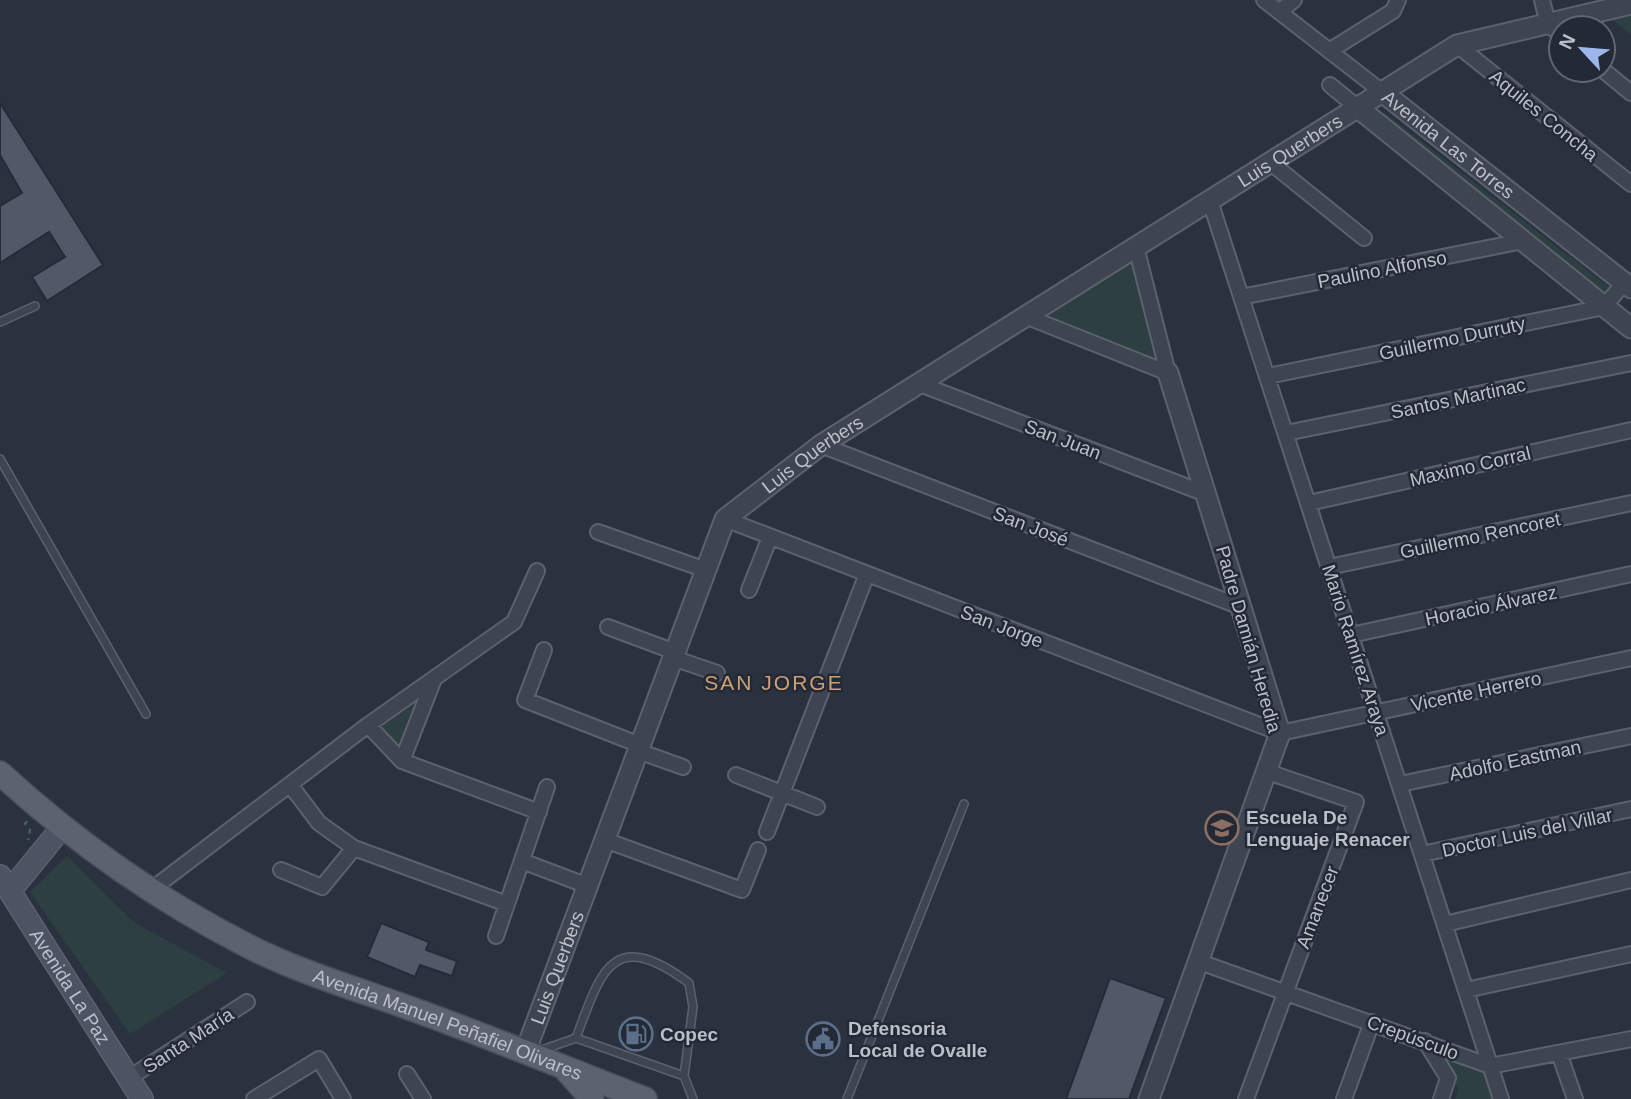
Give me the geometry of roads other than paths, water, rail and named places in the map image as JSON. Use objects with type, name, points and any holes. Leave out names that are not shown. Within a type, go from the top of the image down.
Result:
[{"type":"main road","name":"Avenida Manuel Peñafiel Olivares","points":[[0,773],[108,877],[148,904],[195,928],[529,1052],[633,1097]]},
{"type":"main road","name":"Avenida Manuel Peñafiel Olivares","points":[[0,790],[32,816],[151,890],[251,947]]},
{"type":"main road","points":[[3,888],[59,831]]},
{"type":"main road","name":"Avenida La Paz","points":[[3,888],[141,1099]]},
{"type":"main road","points":[[559,1064],[592,1099]]},
{"type":"street","name":"Avenida Las Torres","points":[[1264,0],[1628,286]]},
{"type":"street","points":[[1279,12],[1294,0]]},
{"type":"street","points":[[1329,51],[1396,6],[1411,0]]},
{"type":"street","name":"Luis Querbers","points":[[1595,14],[1623,4]]},
{"type":"street","name":"Luis Querbers","points":[[529,1052],[725,519],[821,445],[1457,45],[1547,30]]},
{"type":"street","name":"Aquiles Concha","points":[[1457,45],[1631,184]]},
{"type":"street","points":[[1617,82],[1631,93]]},
{"type":"street","name":"Avenida Las Torres","points":[[1330,85],[1631,328]]},
{"type":"street","points":[[1271,163],[1363,238]]},
{"type":"street","name":"Mario Ramírez Araya","points":[[1210,201],[1501,1099]]},
{"type":"street","name":"Paulino Alfonso","points":[[1241,297],[1523,241]]},
{"type":"street","name":"Padre Damián Heredia","points":[[1136,247],[1168,373],[1280,733],[1149,1099]]},
{"type":"street","points":[[1604,307],[1628,286]]},
{"type":"street","name":"Guillermo Durruty","points":[[1268,376],[1604,307]]},
{"type":"street","points":[[1025,316],[1168,373]]},
{"type":"street","name":"Santos Martinac","points":[[1286,433],[1631,363]]},
{"type":"street","name":"San Juan","points":[[920,384],[1206,494]]},
{"type":"street","name":"Maximo Corral","points":[[1308,503],[1631,430]]},
{"type":"street","name":"San José","points":[[821,445],[1241,607]]},
{"type":"street","name":"Guillermo Rencoret","points":[[1329,567],[1631,503]]},
{"type":"street","name":"San Jorge","points":[[725,519],[1280,733]]},
{"type":"street","points":[[598,532],[706,570]]},
{"type":"street","points":[[750,590],[770,537]]},
{"type":"street","points":[[151,890],[368,725],[514,622],[537,571]]},
{"type":"street","points":[[767,832],[867,574]]},
{"type":"street","name":"Horacio Álvarez","points":[[1351,635],[1631,574]]},
{"type":"street","points":[[608,627],[717,673]]},
{"type":"street","points":[[544,650],[525,700],[683,767]]},
{"type":"street","name":"Vicente Herrero","points":[[1280,733],[1631,658]]},
{"type":"street","points":[[402,761],[435,678]]},
{"type":"street","points":[[368,725],[402,761],[539,812]]},
{"type":"street","name":"Adolfo Eastman","points":[[1399,784],[1631,736]]},
{"type":"street","name":"Amanecer","points":[[1246,1099],[1356,802],[1268,772]]},
{"type":"street","points":[[736,775],[817,807]]},
{"type":"street","points":[[291,786],[319,823],[354,848],[508,904]]},
{"type":"street","points":[[496,936],[547,787]]},
{"type":"street","name":"Doctor Luis del Villar","points":[[1422,855],[1631,809]]},
{"type":"street","points":[[605,840],[742,890],[758,850]]},
{"type":"street","points":[[281,870],[321,887],[354,848]]},
{"type":"street","points":[[522,861],[588,886]]},
{"type":"street","points":[[1445,924],[1631,880]]},
{"type":"street","points":[[1466,990],[1631,954]]},
{"type":"street","name":"Crepúsculo","points":[[1200,962],[1490,1066]]},
{"type":"street","name":"Santa María","points":[[129,1078],[247,1002]]},
{"type":"street","points":[[1344,1099],[1372,1022]]},
{"type":"street","points":[[1490,1066],[1631,1039]]},
{"type":"street","points":[[1425,1041],[1448,1078],[1441,1099]]},
{"type":"street","points":[[1559,1053],[1575,1099]]},
{"type":"street","points":[[256,1098],[319,1059],[343,1099]]},
{"type":"street","points":[[407,1074],[423,1099]]},
{"type":"lane","points":[[0,322],[35,306]]},
{"type":"lane","points":[[0,459],[146,714]]},
{"type":"lane","points":[[847,1099],[964,804]]},
{"type":"lane","points":[[576,1038],[594,990],[606,969],[620,957],[638,957],[673,971],[689,983],[693,1007],[684,1076],[693,1099]]},
{"type":"lane","points":[[529,1052],[576,1038],[684,1076]]},
{"type":"place","name":"Escuela De Lenguaje Renacer","points":[[1222,828]]},
{"type":"place","name":"Copec","points":[[636,1034]]},
{"type":"place","name":"Defensoria Local de Ovalle","points":[[823,1039]]},
{"type":"district","name":"SAN JORGE","points":[[774,683]]}]
